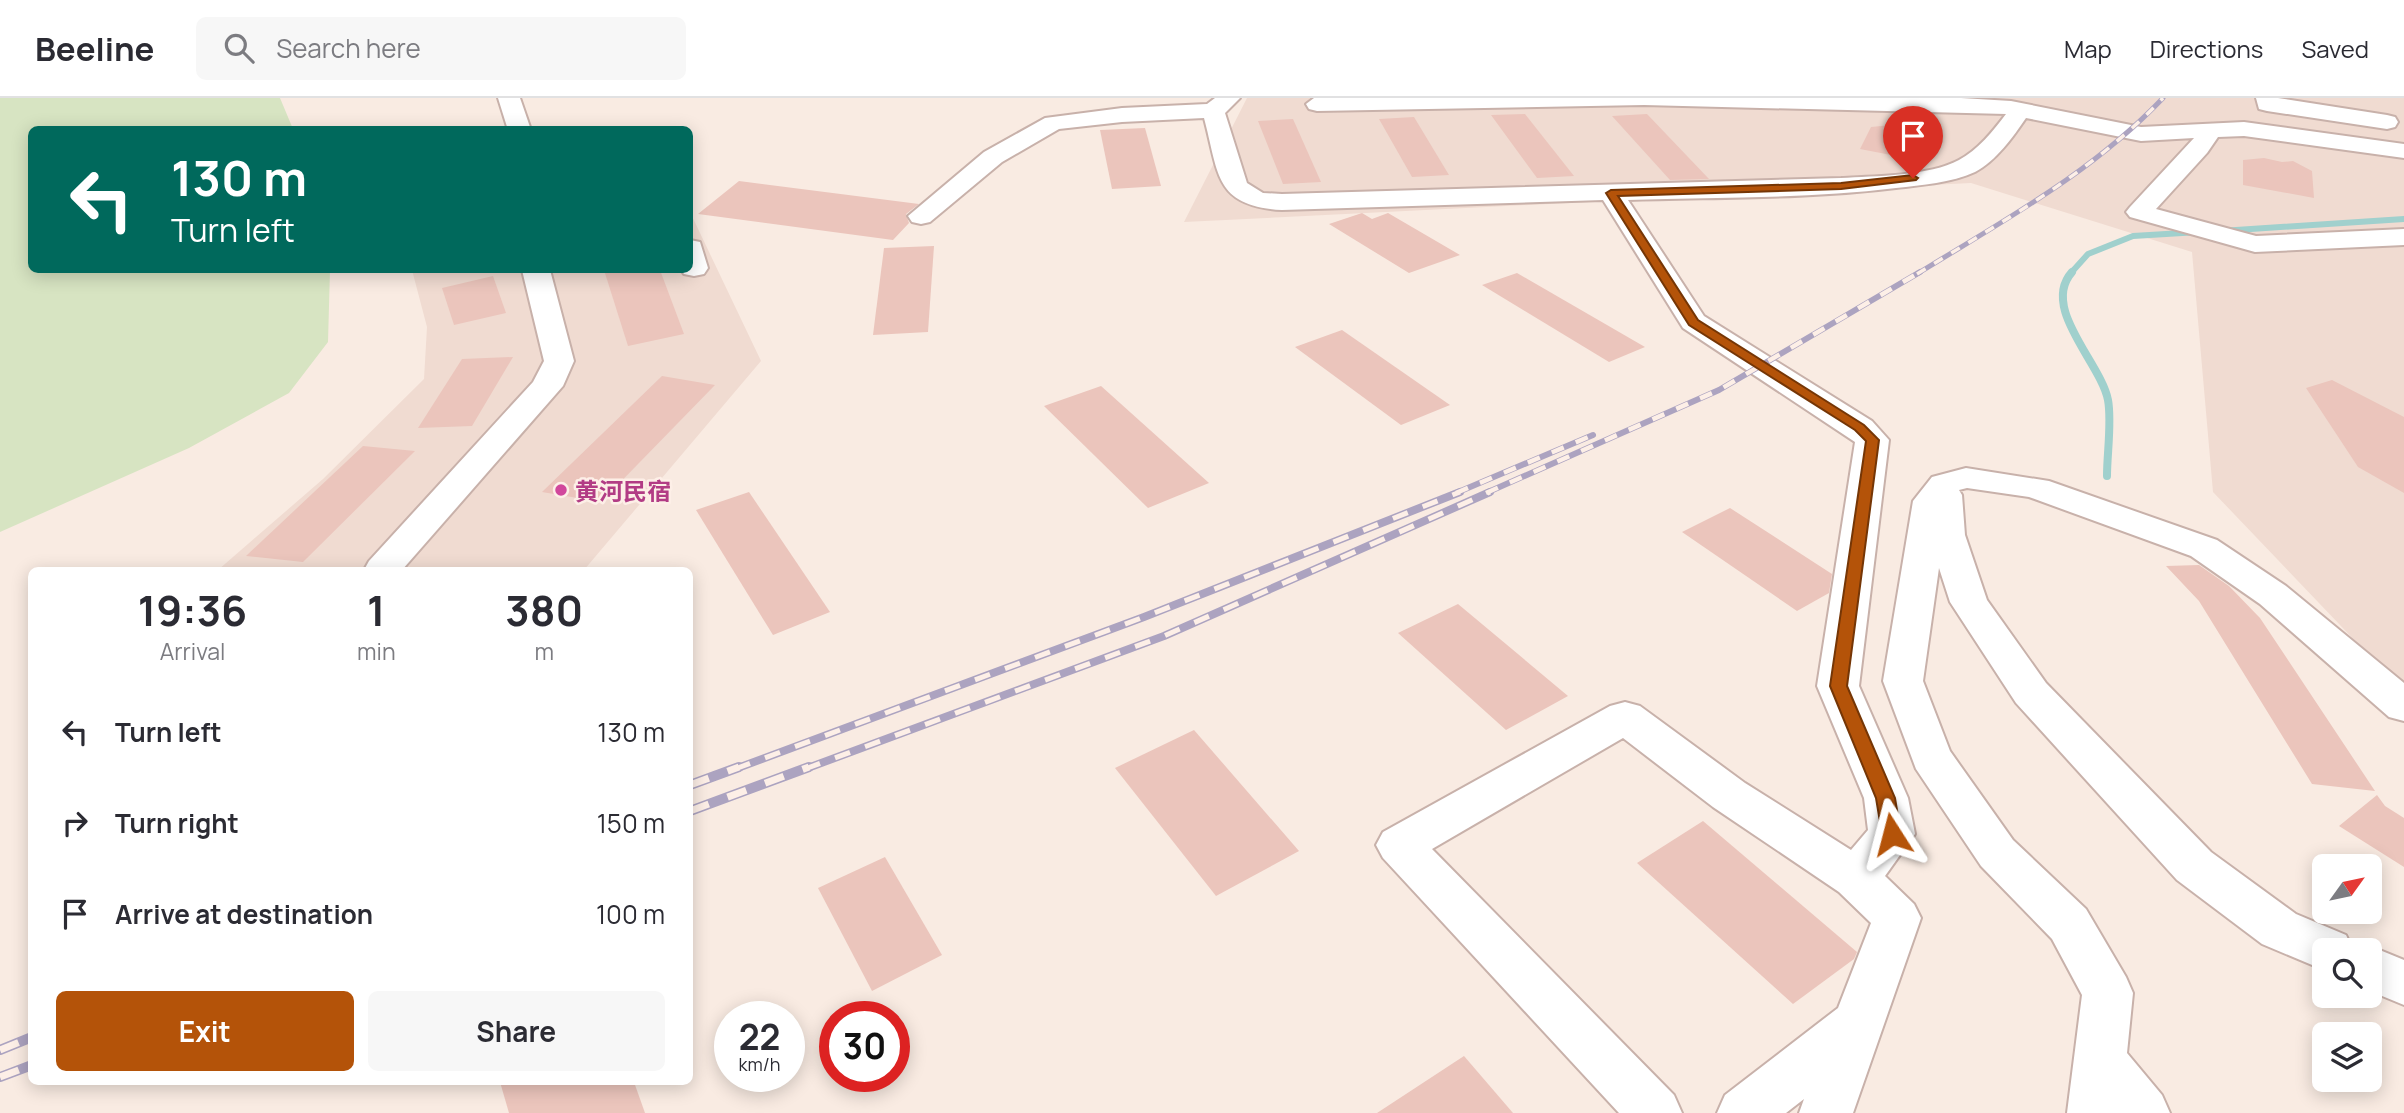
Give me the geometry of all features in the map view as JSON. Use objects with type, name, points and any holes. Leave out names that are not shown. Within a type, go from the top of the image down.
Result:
[{"type":"street","points":[[509,98],[519,126]]},
{"type":"street","points":[[1317,104],[1644,98],[1961,105],[2020,110],[2141,134],[2244,129],[2401,150],[2393,123],[2267,104],[2267,98]]},
{"type":"street","points":[[920,216],[993,157],[1053,123],[1221,104],[1235,185],[1241,192],[1262,201],[1841,186],[1955,171],[1969,165],[2012,123],[2020,110]]},
{"type":"street","points":[[2210,132],[2199,148],[2139,212],[2255,244],[2404,237]]},
{"type":"street","points":[[1611,193],[1693,322],[1860,428],[1872,440],[1838,686],[1886,798],[1892,834],[1856,878]]},
{"type":"street","points":[[385,567],[547,386],[559,360],[537,273]]},
{"type":"street","points":[[2094,1113],[2108,993],[2069,924],[1997,853],[1931,757],[1903,681],[1931,502],[1944,484],[1966,478],[2037,488],[2204,548],[2273,594],[2404,706]]},
{"type":"street","points":[[1944,484],[1947,535],[1969,602],[2031,693],[2194,866],[2279,929],[2312,943]]},
{"type":"street","points":[[1655,1113],[1399,845],[1625,717],[1729,795],[1856,878],[1897,918],[1826,1113]]},
{"type":"street","points":[[2382,973],[2404,983]]},
{"type":"street","points":[[1744,1113],[1858,1024]]},
{"type":"street","points":[[2101,1061],[2143,1113]]},
{"type":"shaded area","points":[[1247,98],[2404,98],[2404,692],[2213,492],[2192,252],[1971,183],[1184,222]]},
{"type":"shaded area","points":[[693,218],[761,361],[587,567],[221,567],[323,479],[424,379],[427,327],[413,273],[693,273]]},
{"type":"green space","points":[[0,98],[280,98],[292,126],[28,126],[28,273],[330,273],[328,342],[289,393],[189,448],[0,532]]},
{"type":"building","points":[[1525,114],[1574,176],[1537,178],[1491,115]]},
{"type":"building","points":[[1647,114],[1709,179],[1670,180],[1612,116]]},
{"type":"building","points":[[1414,117],[1449,175],[1412,177],[1379,119]]},
{"type":"building","points":[[1293,119],[1321,182],[1283,184],[1258,121]]},
{"type":"building","points":[[1891,125],[1919,128],[1932,136],[1922,161],[1860,149],[1871,127]]},
{"type":"building","points":[[1145,128],[1161,186],[1112,189],[1100,130]]},
{"type":"building","points":[[2264,158],[2282,162],[2293,161],[2312,171],[2314,198],[2243,185],[2243,160]]},
{"type":"building","points":[[739,181],[919,204],[906,214],[909,223],[893,240],[698,214]]},
{"type":"building","points":[[1362,213],[1372,219],[1388,213],[1460,255],[1409,273],[1329,224]]},
{"type":"building","points":[[934,246],[928,332],[873,335],[884,248]]},
{"type":"building","points":[[605,273],[661,273],[684,334],[628,346]]},
{"type":"building","points":[[1517,273],[1645,347],[1609,362],[1482,285]]},
{"type":"building","points":[[493,276],[506,313],[454,325],[442,288]]},
{"type":"building","points":[[1342,330],[1450,405],[1401,425],[1295,347]]},
{"type":"building","points":[[513,357],[472,426],[418,428],[462,359]]},
{"type":"building","points":[[662,376],[715,385],[601,502],[542,492]]},
{"type":"building","points":[[2332,380],[2404,417],[2404,493],[2358,467],[2306,388]]},
{"type":"building","points":[[1101,386],[1209,483],[1148,508],[1044,406]]},
{"type":"building","points":[[363,446],[415,451],[303,562],[246,556]]},
{"type":"building","points":[[749,492],[830,612],[773,635],[696,510]]},
{"type":"building","points":[[1730,508],[1832,574],[1829,593],[1797,611],[1682,532]]},
{"type":"building","points":[[2199,565],[2229,586],[2260,618],[2375,791],[2312,784],[2199,601],[2166,566]]},
{"type":"building","points":[[1458,604],[1568,696],[1506,730],[1398,633]]},
{"type":"building","points":[[1194,730],[1299,851],[1216,896],[1115,768]]},
{"type":"building","points":[[2377,795],[2385,806],[2404,818],[2404,867],[2339,826]]},
{"type":"building","points":[[1703,821],[1857,952],[1854,959],[1793,1004],[1637,863]]},
{"type":"building","points":[[885,857],[942,955],[872,991],[818,888]]},
{"type":"building","points":[[1464,1056],[1513,1113],[1377,1113]]},
{"type":"building","points":[[501,1085],[635,1085],[645,1113],[509,1113]]},
{"type":"waterway","points":[[2221,231],[2404,219]]},
{"type":"waterway","points":[[2070,274],[2088,254],[2133,236],[2199,232]]},
{"type":"waterway","points":[[2072,272],[2064,286],[2063,302],[2067,319],[2095,369],[2108,400],[2107,476]]},
{"type":"railway","points":[[1917,274],[2077,172],[2107,150],[2163,98]]},
{"type":"railway","points":[[1486,493],[1719,390],[1920,272]]},
{"type":"railway","points":[[1456,493],[1593,435]]},
{"type":"railway","points":[[735,769],[1144,617],[1460,492]]},
{"type":"railway","points":[[805,769],[1164,636],[1490,492]]},
{"type":"railway","points":[[693,784],[739,767]]},
{"type":"railway","points":[[693,810],[809,767]]},
{"type":"railway","points":[[0,1050],[28,1039]]},
{"type":"railway","points":[[0,1077],[28,1066]]},
{"type":"place","name":"黄河民宿","points":[[561,490]]},
{"type":"route","points":[[1892,834],[1886,798],[1867,748],[1838,686],[1872,440],[1860,428],[1693,322],[1611,193],[1841,186],[1913,178]]}]
